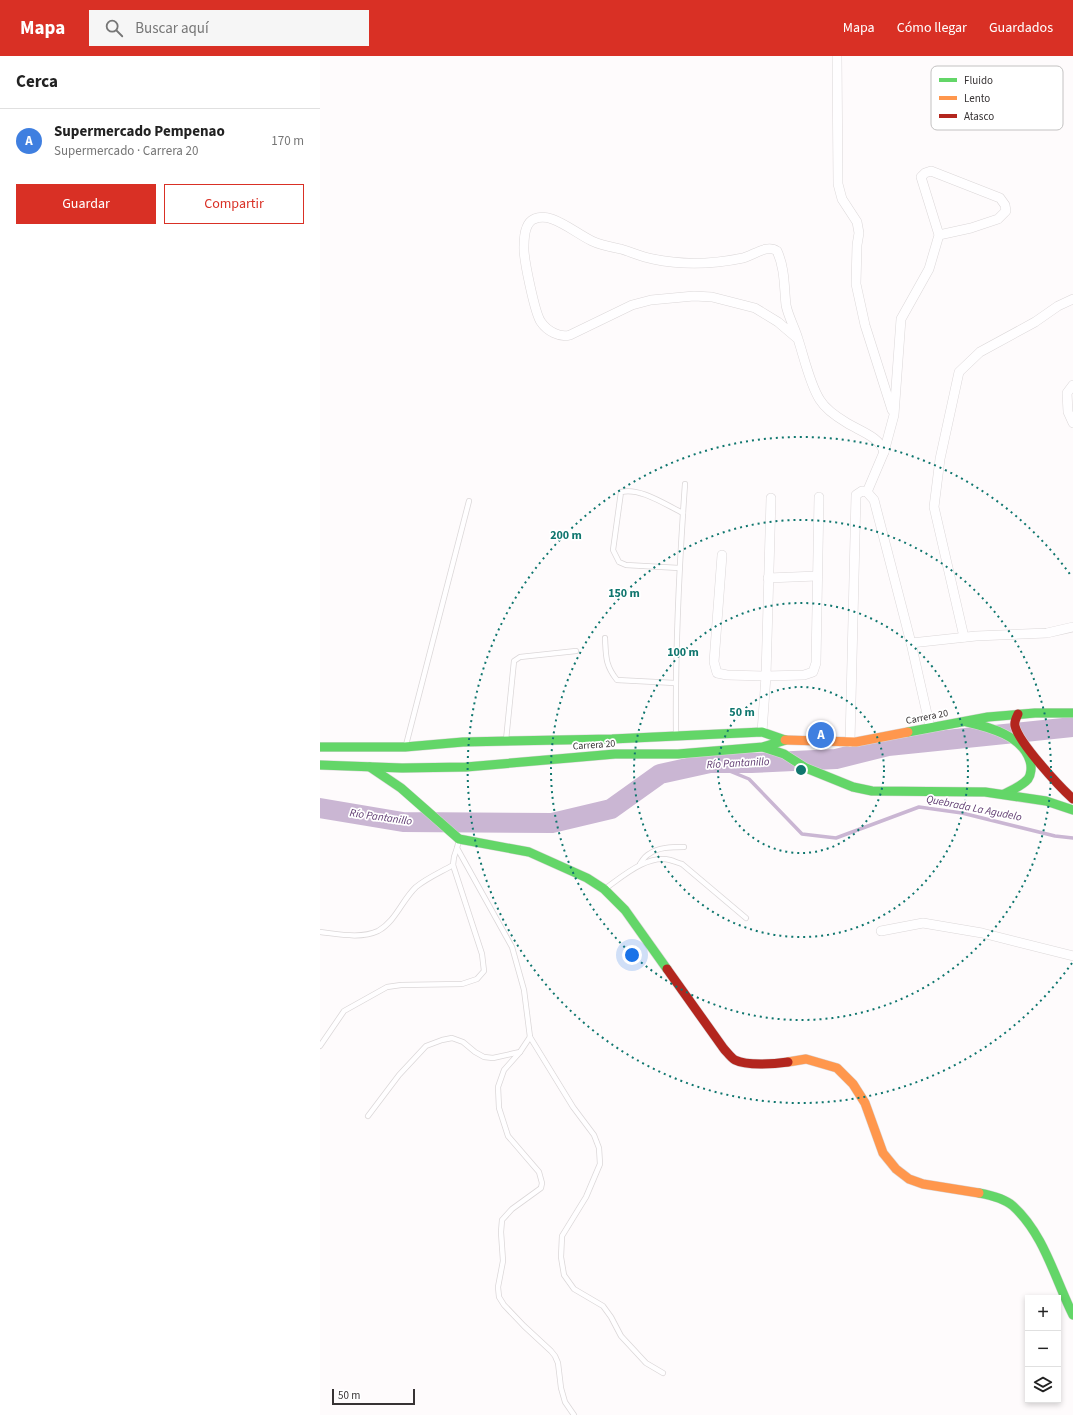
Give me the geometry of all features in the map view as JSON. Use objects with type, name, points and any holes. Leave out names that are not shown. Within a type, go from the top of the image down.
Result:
[{"type":"main road","name":"Carrera 20","points":[[320,747],[405,747],[463,742],[612,740],[762,732],[786,740],[850,742],[988,716],[1073,713]]},
{"type":"main road","points":[[1018,714],[1015,720],[1015,727],[1020,736],[1052,778],[1073,799]]},
{"type":"main road","points":[[963,721],[986,727],[1004,735],[1014,740],[1024,750],[1030,761],[1031,771],[1028,779],[1017,788],[1004,794]]},
{"type":"main road","name":"Carrera 20","points":[[320,765],[402,768],[466,767],[615,754],[678,754],[763,747],[786,740]]},
{"type":"main road","points":[[763,747],[784,754],[806,768],[853,786],[872,791],[985,792],[1046,801],[1073,810]]},
{"type":"main road","points":[[370,767],[401,788],[456,840],[530,852],[587,878],[604,889],[625,910],[724,1049],[734,1060],[748,1064],[778,1063],[806,1059],[837,1068],[853,1084],[865,1103],[883,1153],[896,1170],[909,1179],[923,1184],[992,1195],[1012,1205],[1031,1227],[1046,1254],[1073,1315]]},
{"type":"street","points":[[837,56],[838,184],[842,199],[857,222],[859,233],[857,245],[856,284],[865,325],[894,415]]},
{"type":"street","points":[[867,492],[884,452],[894,415],[901,319],[929,269],[939,235],[921,177],[925,173],[931,171],[946,176],[1000,198],[1005,205],[1006,211],[998,219],[971,228],[939,235]]},
{"type":"street","points":[[798,339],[778,322],[755,308],[712,297],[694,296],[651,300],[632,305],[570,335],[562,336],[554,333],[546,328],[541,322],[535,306],[523,247],[525,232],[528,224],[533,219],[543,217],[552,219],[593,241],[652,259],[678,263],[719,262],[744,258],[769,248],[773,248],[777,251],[780,258],[786,307],[798,339],[809,374],[819,399],[830,412],[848,424],[868,434],[883,447],[884,452]]},
{"type":"street","points":[[964,637],[934,507],[940,459],[960,372],[980,352],[1035,322],[1058,306],[1073,299]]},
{"type":"street","points":[[1073,385],[1067,393],[1068,412],[1073,423]]},
{"type":"street","points":[[850,742],[856,495],[862,491],[867,492],[874,500],[911,643],[930,728]]},
{"type":"street","points":[[722,555],[714,662],[717,673],[727,676],[766,676],[804,675],[813,672],[816,663],[819,497]]},
{"type":"street","points":[[762,732],[766,676],[771,498]]},
{"type":"street","points":[[768,578],[818,576]]},
{"type":"street","points":[[911,643],[976,636],[1047,633],[1073,627]]},
{"type":"street","points":[[881,931],[922,923],[982,934],[1073,956]]},
{"type":"street","points":[[1053,951],[1073,964]]},
{"type":"lane","points":[[676,737],[679,568],[686,484]]},
{"type":"lane","points":[[679,568],[626,566],[619,562],[613,550],[621,492],[628,490],[642,493],[683,513]]},
{"type":"lane","points":[[405,747],[469,501]]},
{"type":"lane","points":[[605,638],[606,658],[610,670],[616,680],[676,683]]},
{"type":"lane","points":[[506,741],[514,661],[520,657],[576,651]]},
{"type":"lane","points":[[320,1046],[344,1011],[387,987],[402,985],[462,984],[477,979],[484,970],[482,954],[453,865],[456,840]]},
{"type":"lane","points":[[456,840],[512,947],[524,990],[530,1037],[573,1107],[594,1135],[599,1148],[600,1164],[589,1190],[562,1236],[561,1256],[564,1275],[574,1289],[603,1306],[611,1317],[621,1336],[646,1363],[663,1373]]},
{"type":"lane","points":[[604,889],[638,865],[649,854],[661,849],[684,847]]},
{"type":"lane","points":[[638,865],[658,859],[669,859],[682,864],[746,918]]},
{"type":"lane","points":[[320,932],[361,935],[377,931],[390,922],[416,888],[430,877],[453,865]]},
{"type":"lane","points":[[530,1037],[520,1052],[504,1070],[498,1087],[499,1108],[508,1136],[539,1172],[542,1183],[541,1188],[512,1209],[502,1220],[501,1232],[503,1261],[498,1287],[499,1297],[504,1305],[555,1356],[558,1363],[561,1388],[565,1402],[574,1415]]},
{"type":"lane","points":[[368,1116],[399,1075],[426,1046],[452,1038],[463,1042],[484,1057],[493,1058],[520,1052]]},
{"type":"waterway","name":"Río Pantanillo","points":[[320,808],[403,822],[552,823],[611,809],[660,774],[710,763],[751,763],[836,759],[888,746],[1073,727]]},
{"type":"waterway","name":"Quebrada La Agudelo","points":[[710,763],[749,779],[802,834],[836,838],[919,807],[962,813],[1055,836],[1073,838]]},
{"type":"traffic: fast","points":[[908,732],[988,717],[1035,713],[1073,713]]},
{"type":"traffic: fast","points":[[967,722],[1004,734],[1013,739],[1026,752],[1031,766],[1029,777],[1020,786],[1004,794]]},
{"type":"traffic: fast","points":[[320,747],[405,747],[463,742],[612,739],[762,732],[785,740]]},
{"type":"traffic: fast","points":[[320,765],[402,768],[466,767],[615,754],[678,754],[763,747],[786,740]]},
{"type":"traffic: fast","points":[[763,747],[784,754],[806,768],[853,787],[872,791],[985,792],[1046,801],[1073,810]]},
{"type":"traffic: fast","points":[[370,767],[401,788],[459,839],[529,852],[587,878],[604,889],[625,910],[667,969]]},
{"type":"traffic: fast","points":[[979,1193],[1005,1201],[1013,1206],[1024,1217],[1041,1243],[1073,1315]]},
{"type":"traffic: slow","points":[[785,740],[856,742],[908,732]]},
{"type":"traffic: slow","points":[[788,1062],[806,1059],[837,1068],[853,1084],[865,1103],[883,1153],[896,1169],[909,1179],[923,1184],[979,1193]]},
{"type":"traffic: jam","points":[[1018,714],[1015,726],[1024,743],[1050,775],[1073,799]]},
{"type":"traffic: jam","points":[[667,969],[724,1049],[734,1059],[740,1062],[753,1064],[788,1062]]},
{"type":"place","name":"Supermercado Pempenao","points":[[821,735]]}]
